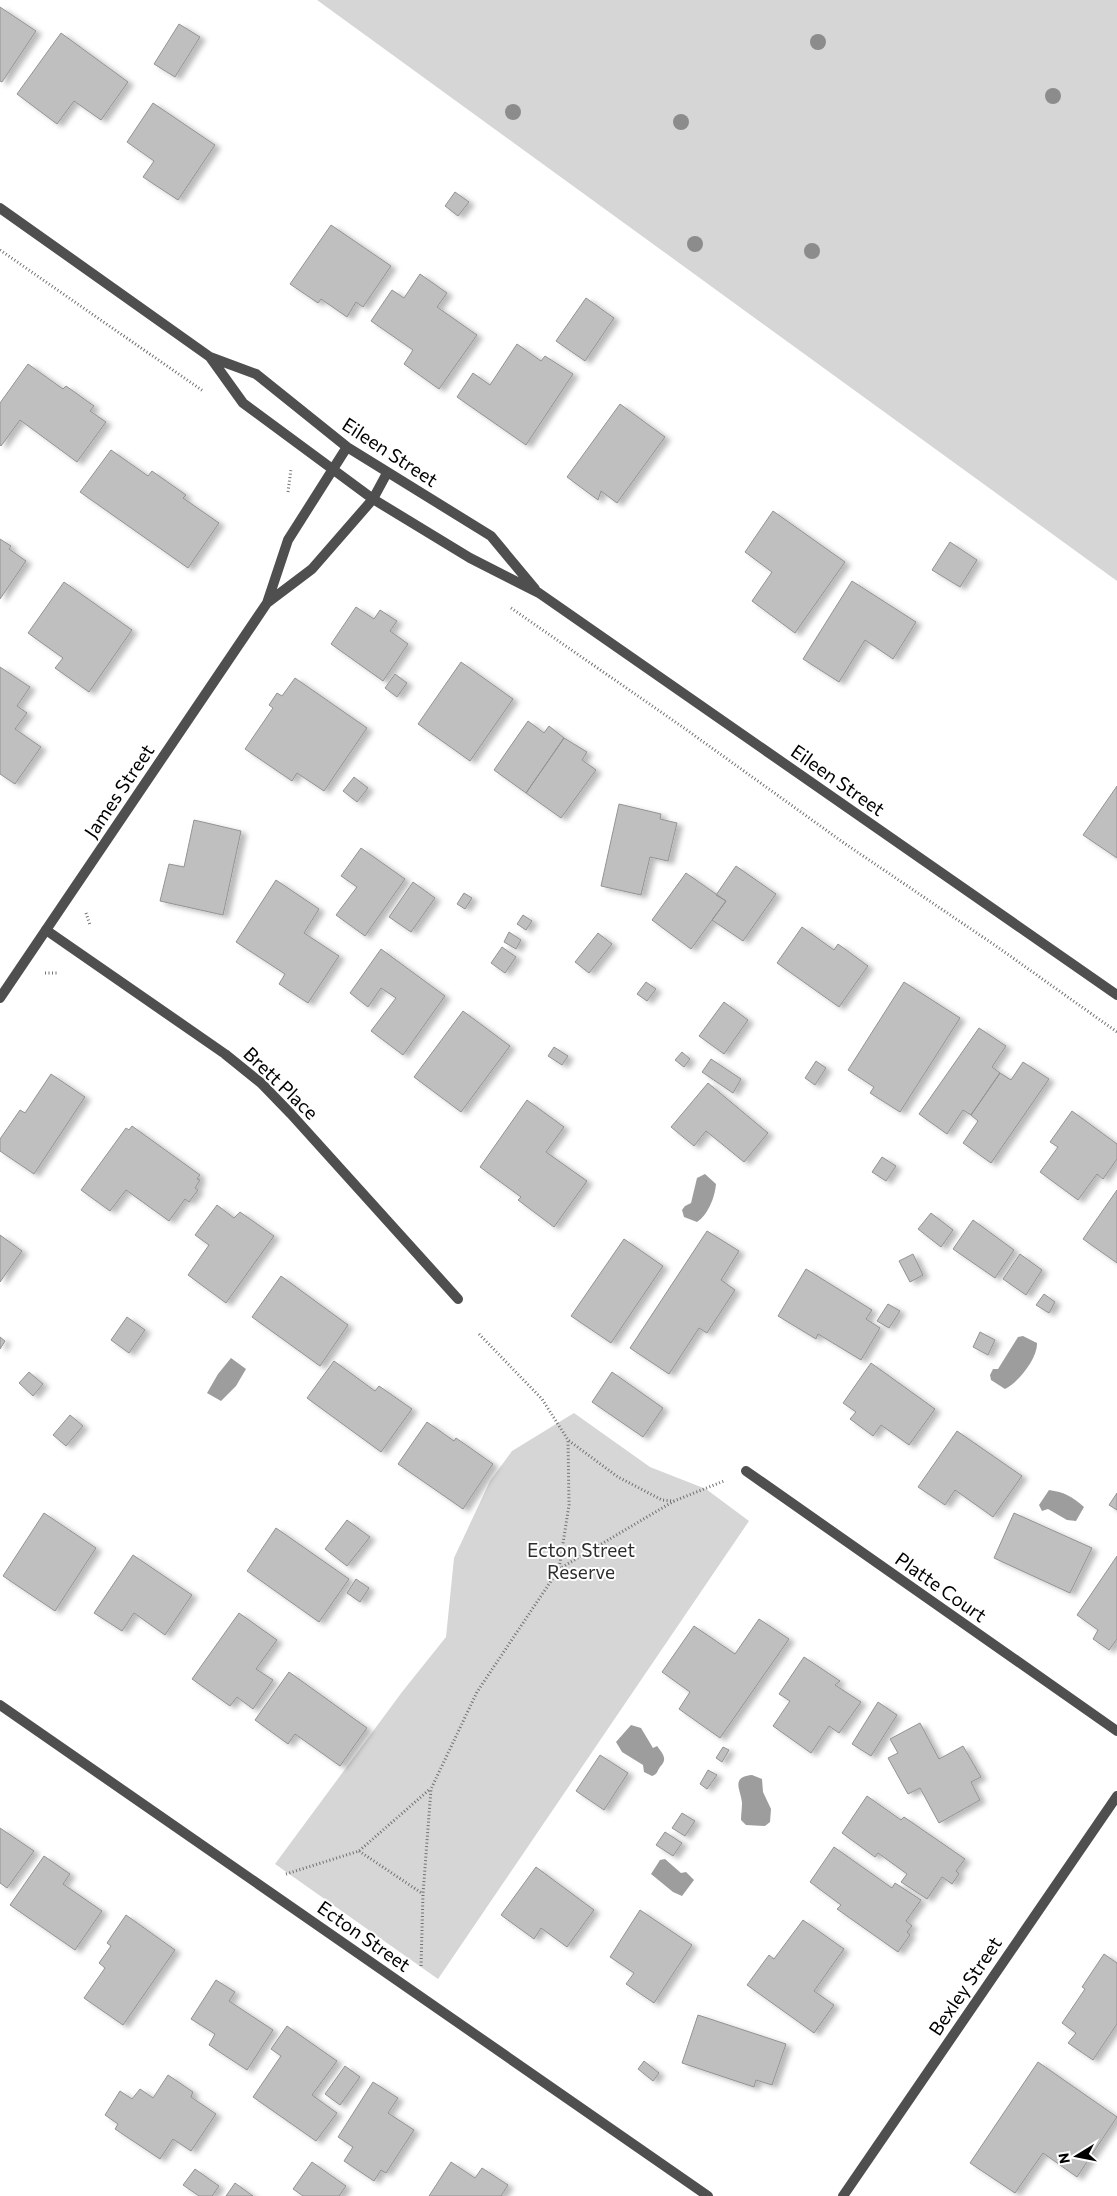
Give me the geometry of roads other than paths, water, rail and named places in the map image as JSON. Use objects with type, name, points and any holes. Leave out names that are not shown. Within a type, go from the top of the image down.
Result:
[{"type":"street","name":"Eileen Street","points":[[0,208],[210,357],[256,374],[347,447],[491,536],[539,593]]},
{"type":"street","name":"Eileen Street","points":[[210,357],[243,403],[373,499],[470,558],[539,593],[1117,995]]},
{"type":"street","name":"James Street","points":[[0,998],[267,603],[288,540],[347,447]]},
{"type":"street","name":"James Street","points":[[267,603],[312,569],[373,499],[387,473]]},
{"type":"street","name":"Brett Place","points":[[46,930],[225,1054],[261,1083],[458,1299]]},
{"type":"street","name":"Platte Court","points":[[746,1471],[1117,1731]]},
{"type":"street","name":"Ecton Street","points":[[0,1705],[708,2196]]},
{"type":"street","name":"Bexley Street","points":[[843,2196],[1117,1796]]},
{"type":"park label","name":"Ecton Street Reserve","points":[[581,1561]]}]
